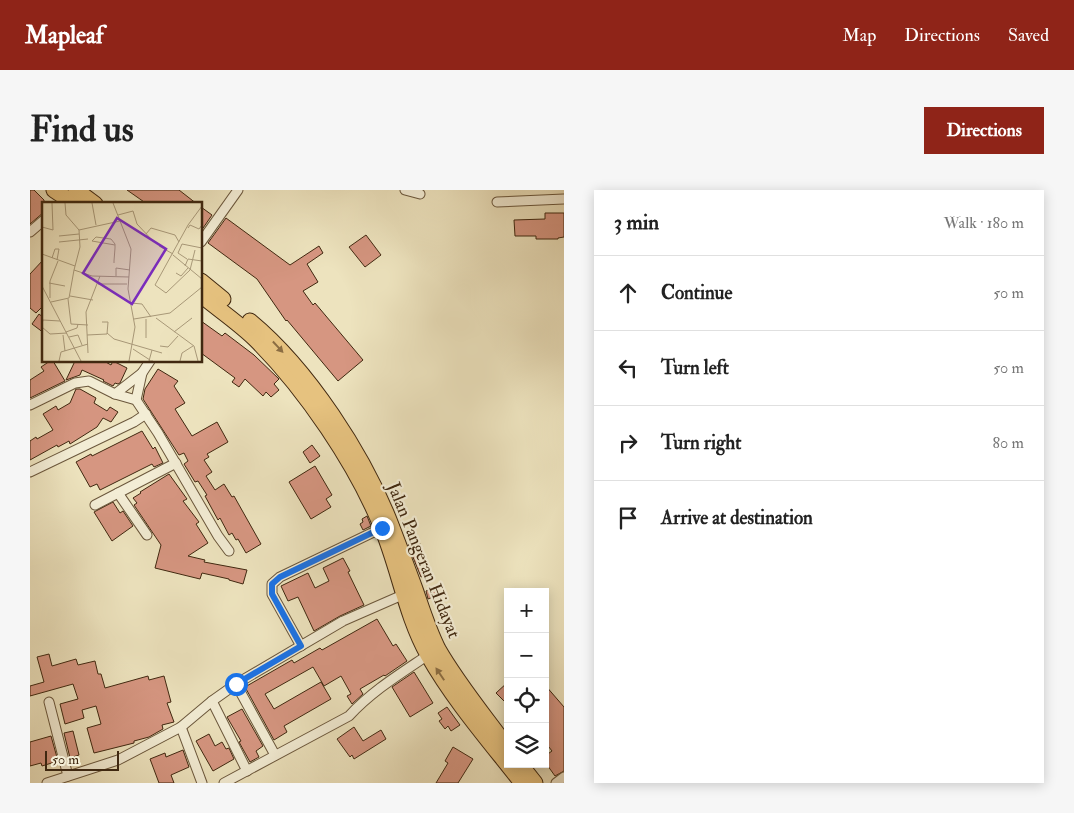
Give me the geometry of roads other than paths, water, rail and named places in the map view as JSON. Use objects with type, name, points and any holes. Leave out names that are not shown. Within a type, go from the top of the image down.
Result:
[{"type":"highway","points":[[67,196],[88,202]]},
{"type":"highway","name":"Jalan Pangeran Hidayat","points":[[202,286],[262,331],[277,346],[326,408],[353,448],[410,592],[438,648],[465,690],[504,743]]},
{"type":"highway","name":"Jalan Pangeran Hidayat","points":[[410,592],[414,624],[428,655],[454,695],[522,783]]},
{"type":"highway","points":[[523,768],[534,783]]},
{"type":"street","points":[[202,241],[238,190]]},
{"type":"street","points":[[405,190],[420,194]]},
{"type":"street","points":[[497,202],[564,199]]},
{"type":"street","points":[[30,232],[42,222]]},
{"type":"street","points":[[115,394],[142,373],[149,362]]},
{"type":"street","points":[[136,400],[142,373]]},
{"type":"street","points":[[30,406],[75,383],[89,381],[115,394],[136,400],[229,551]]},
{"type":"street","points":[[30,472],[134,422],[146,414]]},
{"type":"street","points":[[94,505],[176,463]]},
{"type":"street","points":[[118,493],[147,535]]},
{"type":"street","points":[[301,646],[272,594],[272,584],[280,577],[381,517]]},
{"type":"street","points":[[47,783],[118,760],[181,727],[236,684],[343,621],[410,592]]},
{"type":"street","points":[[224,783],[349,716],[363,700],[428,655]]},
{"type":"street","points":[[236,684],[275,755]]},
{"type":"street","points":[[212,701],[247,771]]},
{"type":"street","points":[[49,702],[68,776]]},
{"type":"street","points":[[181,727],[202,783]]},
{"type":"street","points":[[556,783],[564,777]]}]
